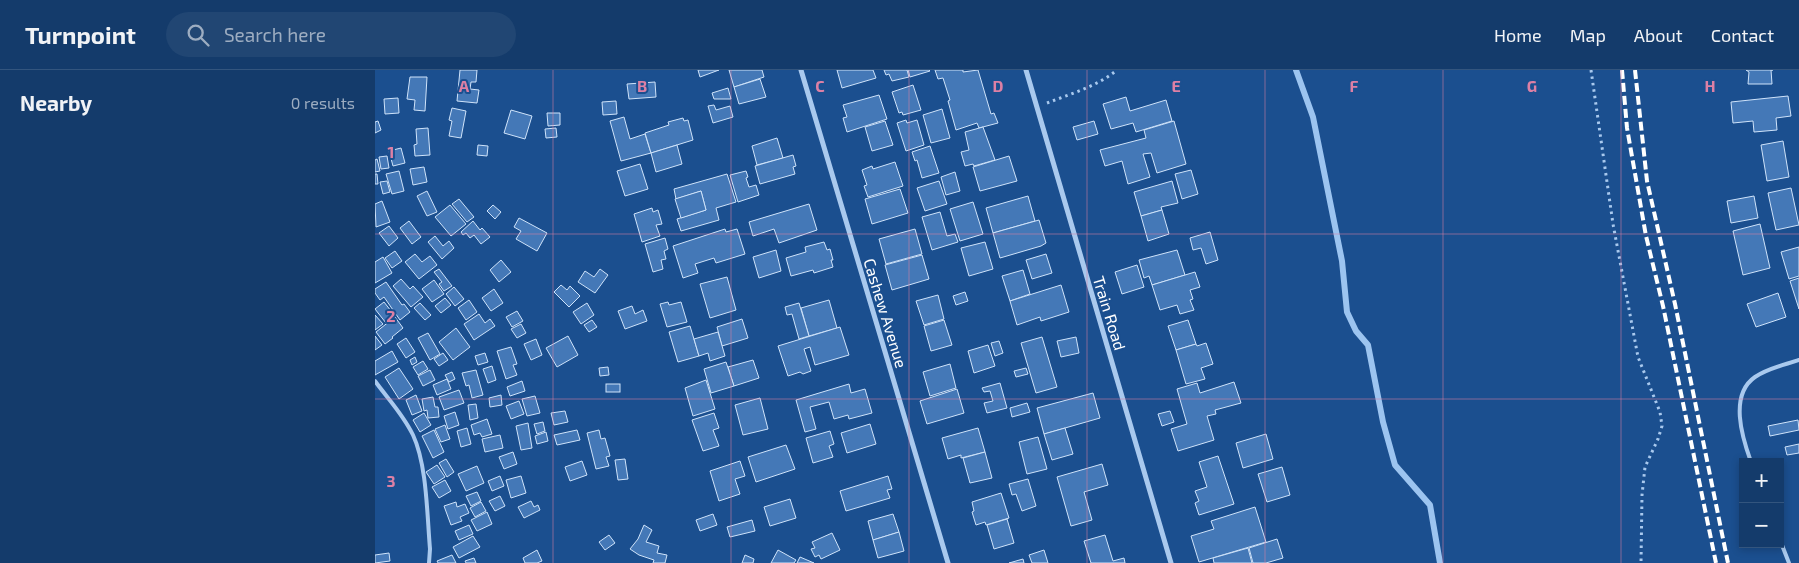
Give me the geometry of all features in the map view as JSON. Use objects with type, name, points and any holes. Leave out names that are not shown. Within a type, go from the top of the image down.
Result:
[{"type":"street","name":"Cashew Avenue","points":[[801,70],[948,563]]},
{"type":"street","name":"Train Road","points":[[1026,70],[1171,563]]},
{"type":"lane","points":[[1750,458],[1739,416],[1741,394],[1754,378],[1773,368],[1799,360]]},
{"type":"lane","points":[[375,381],[405,420],[416,444],[423,479],[431,549],[429,563]]},
{"type":"lane","points":[[1783,548],[1789,563]]},
{"type":"path","points":[[1036,108],[1077,91],[1111,75],[1117,70]]},
{"type":"path","points":[[1591,70],[1613,224],[1638,357],[1660,412],[1662,426],[1658,440],[1645,467],[1642,495],[1641,563]]},
{"type":"building","points":[[460,70],[477,70],[476,82],[471,82],[470,89],[479,90],[477,103],[457,101]]},
{"type":"building","points":[[698,70],[719,70],[700,77]]},
{"type":"building","points":[[729,70],[762,70],[764,77],[734,87]]},
{"type":"building","points":[[837,70],[873,70],[876,78],[842,88]]},
{"type":"building","points":[[884,70],[907,70],[909,77],[892,81],[889,74],[886,75]]},
{"type":"building","points":[[908,70],[929,70],[930,71],[910,77]]},
{"type":"building","points":[[935,70],[963,70],[963,72],[978,70],[991,114],[994,113],[998,123],[979,128],[977,123],[956,130],[943,78],[938,79]]},
{"type":"building","points":[[1746,70],[1771,70],[1772,84],[1748,84],[1749,72]]},
{"type":"building","points":[[410,77],[427,77],[425,111],[414,110],[415,100],[407,99]]},
{"type":"building","points":[[760,79],[766,97],[739,104],[734,87]]},
{"type":"building","points":[[655,82],[656,97],[629,99],[627,84]]},
{"type":"building","points":[[913,85],[921,110],[903,115],[902,112],[899,113],[892,92]]},
{"type":"building","points":[[728,88],[731,99],[714,99],[712,93]]},
{"type":"building","points":[[879,95],[887,119],[847,132],[843,118],[847,117],[843,105]]},
{"type":"building","points":[[1788,96],[1791,116],[1776,118],[1777,130],[1754,132],[1753,121],[1733,123],[1731,102]]},
{"type":"building","points":[[1126,97],[1130,111],[1166,100],[1172,121],[1136,132],[1133,123],[1111,129],[1103,104]]},
{"type":"building","points":[[398,98],[399,113],[385,114],[384,99]]},
{"type":"building","points":[[616,101],[617,114],[603,115],[602,102]]},
{"type":"building","points":[[714,105],[716,110],[730,106],[733,117],[713,123],[708,106]]},
{"type":"building","points":[[452,108],[466,111],[461,138],[449,136],[452,121],[449,120]]},
{"type":"building","points":[[942,109],[950,138],[931,143],[923,115]]},
{"type":"building","points":[[511,110],[532,116],[525,139],[504,133]]},
{"type":"building","points":[[547,113],[560,113],[560,125],[548,126]]},
{"type":"building","points":[[624,117],[630,139],[645,134],[651,153],[621,161],[610,121]]},
{"type":"building","points":[[683,118],[684,121],[688,120],[693,140],[651,153],[645,133],[669,125],[668,122]]},
{"type":"building","points":[[906,120],[907,123],[917,120],[924,145],[906,151],[897,123]]},
{"type":"building","points":[[378,121],[381,130],[375,133],[375,122]]},
{"type":"building","points":[[885,121],[893,145],[872,151],[865,127]]},
{"type":"building","points":[[1094,121],[1098,134],[1077,140],[1073,127]]},
{"type":"building","points":[[1174,121],[1186,164],[1157,173],[1151,153],[1143,154],[1150,177],[1128,184],[1122,161],[1105,166],[1100,150],[1146,138],[1144,130]]},
{"type":"building","points":[[983,127],[995,160],[974,166],[973,164],[965,166],[961,152],[969,150],[965,132]]},
{"type":"building","points":[[428,128],[430,155],[415,156],[414,145],[417,144],[416,129]]},
{"type":"building","points":[[556,128],[557,137],[546,138],[545,129]]},
{"type":"building","points":[[777,138],[783,158],[757,165],[752,146]]},
{"type":"building","points":[[1783,141],[1789,177],[1767,181],[1761,145]]},
{"type":"building","points":[[478,145],[488,146],[487,156],[477,155]]},
{"type":"building","points":[[677,145],[682,164],[656,172],[651,153]]},
{"type":"building","points":[[930,146],[939,173],[922,178],[917,160],[915,161],[912,152]]},
{"type":"building","points":[[401,148],[405,163],[393,166],[389,151]]},
{"type":"building","points":[[793,155],[796,166],[793,167],[795,174],[760,184],[755,166]]},
{"type":"building","points":[[387,156],[389,168],[381,169],[379,157]]},
{"type":"building","points":[[1009,156],[1017,181],[980,191],[973,167]]},
{"type":"building","points":[[377,159],[380,171],[375,172],[375,160]]},
{"type":"building","points":[[895,162],[903,186],[868,197],[864,186],[867,185],[862,170],[872,166],[873,169]]},
{"type":"building","points":[[640,164],[648,189],[625,196],[617,171]]},
{"type":"building","points":[[424,167],[427,182],[413,185],[410,169]]},
{"type":"building","points":[[1191,170],[1198,194],[1182,199],[1175,174]]},
{"type":"building","points":[[399,171],[404,191],[392,194],[386,174]]},
{"type":"building","points":[[746,171],[749,187],[756,185],[759,195],[738,202],[730,175]]},
{"type":"building","points":[[955,172],[960,191],[946,195],[941,177]]},
{"type":"building","points":[[375,174],[377,174],[378,184],[375,184]]},
{"type":"building","points":[[727,174],[736,202],[716,208],[719,220],[681,231],[677,219],[706,210],[701,191],[676,199],[674,189]]},
{"type":"building","points":[[387,181],[390,192],[383,194],[380,182]]},
{"type":"building","points":[[939,181],[947,204],[925,211],[917,188]]},
{"type":"building","points":[[1172,181],[1178,203],[1161,207],[1162,210],[1141,216],[1134,192]]},
{"type":"building","points":[[1791,188],[1799,225],[1776,230],[1768,193]]},
{"type":"building","points":[[900,189],[908,213],[872,224],[865,199]]},
{"type":"building","points":[[427,191],[437,212],[427,216],[417,196]]},
{"type":"building","points":[[701,191],[706,210],[681,218],[675,199]]},
{"type":"building","points":[[1028,196],[1035,221],[993,233],[986,208]]},
{"type":"building","points":[[1754,196],[1758,218],[1731,223],[1727,201]]},
{"type":"building","points":[[459,199],[474,217],[467,222],[452,204]]},
{"type":"building","points":[[382,201],[390,222],[376,227],[375,204]]},
{"type":"building","points":[[973,202],[983,234],[960,241],[950,209]]},
{"type":"building","points":[[809,204],[817,230],[779,243],[774,229],[753,236],[749,222]]},
{"type":"building","points":[[450,205],[466,224],[451,236],[435,217]]},
{"type":"building","points":[[493,205],[501,212],[495,219],[487,211]]},
{"type":"building","points":[[652,208],[653,212],[658,210],[662,224],[656,225],[660,236],[642,242],[634,214]]},
{"type":"building","points":[[1162,210],[1169,234],[1148,241],[1141,216]]},
{"type":"building","points":[[940,212],[947,236],[955,234],[958,242],[932,250],[922,217]]},
{"type":"building","points":[[519,218],[547,233],[537,251],[516,239],[521,231],[514,227]]},
{"type":"building","points":[[1039,220],[1046,243],[1000,258],[993,233]]},
{"type":"building","points":[[409,221],[421,237],[412,244],[400,228]]},
{"type":"building","points":[[473,221],[480,230],[482,228],[490,237],[481,244],[474,235],[470,238],[466,233],[463,235],[461,232]]},
{"type":"building","points":[[1760,224],[1770,268],[1743,275],[1733,231]]},
{"type":"building","points":[[389,226],[398,238],[389,246],[379,233]]},
{"type":"building","points":[[725,229],[726,232],[737,229],[745,254],[716,263],[714,258],[695,264],[698,273],[683,278],[673,246]]},
{"type":"building","points":[[915,229],[922,254],[886,264],[879,239]]},
{"type":"building","points":[[1210,232],[1218,260],[1206,264],[1201,248],[1193,250],[1190,238]]},
{"type":"building","points":[[435,236],[443,246],[449,241],[454,248],[442,259],[428,242]]},
{"type":"building","points":[[665,238],[668,249],[664,251],[666,259],[661,260],[663,269],[653,272],[645,244]]},
{"type":"building","points":[[824,242],[827,250],[830,249],[833,267],[814,273],[813,270],[791,276],[786,258],[806,252],[805,247]]},
{"type":"building","points":[[985,242],[993,269],[969,276],[961,248]]},
{"type":"building","points":[[1799,247],[1799,276],[1789,279],[1781,252]]},
{"type":"building","points":[[776,250],[781,271],[759,278],[753,257]]},
{"type":"building","points":[[1177,250],[1185,275],[1152,285],[1149,276],[1144,278],[1139,260]]},
{"type":"building","points":[[395,251],[402,261],[392,268],[385,258]]},
{"type":"building","points":[[415,254],[422,262],[430,256],[437,265],[419,279],[405,262]]},
{"type":"building","points":[[1046,254],[1052,273],[1032,279],[1026,260]]},
{"type":"building","points":[[922,255],[929,279],[892,290],[885,265]]},
{"type":"building","points":[[383,257],[392,273],[375,283],[375,262]]},
{"type":"building","points":[[501,260],[511,272],[499,282],[490,270]]},
{"type":"building","points":[[1137,265],[1144,287],[1122,294],[1115,272]]},
{"type":"building","points":[[439,269],[452,286],[444,291],[439,284],[442,282],[434,272]]},
{"type":"building","points":[[600,269],[608,275],[595,293],[578,282],[585,271],[594,277]]},
{"type":"building","points":[[1023,270],[1030,294],[1010,301],[1002,276]]},
{"type":"building","points":[[1195,272],[1200,287],[1190,290],[1193,299],[1190,300],[1194,310],[1180,314],[1177,305],[1160,310],[1152,285]]},
{"type":"building","points":[[727,277],[736,310],[710,318],[700,284]]},
{"type":"building","points":[[1799,278],[1799,309],[1790,281]]},
{"type":"building","points":[[401,279],[410,289],[413,286],[423,297],[411,307],[393,286]]},
{"type":"building","points":[[434,280],[444,294],[432,302],[422,289]]},
{"type":"building","points":[[386,282],[402,305],[404,304],[410,312],[400,320],[384,297],[380,300],[375,293],[375,289]]},
{"type":"building","points":[[561,285],[567,290],[570,286],[580,296],[569,307],[554,292]]},
{"type":"building","points":[[1061,285],[1069,312],[1041,321],[1040,317],[1017,325],[1010,301]]},
{"type":"building","points":[[454,287],[464,299],[455,306],[446,294]]},
{"type":"building","points":[[494,289],[503,303],[491,311],[482,298]]},
{"type":"building","points":[[965,292],[968,301],[956,305],[953,296]]},
{"type":"building","points":[[1778,293],[1786,317],[1756,327],[1747,304]]},
{"type":"building","points":[[938,295],[944,319],[924,325],[916,301]]},
{"type":"building","points":[[445,298],[451,305],[441,313],[435,306]]},
{"type":"building","points":[[469,300],[477,312],[466,320],[458,308]]},
{"type":"building","points":[[829,300],[837,328],[809,336],[801,308]]},
{"type":"building","points":[[384,302],[395,316],[386,323],[375,309]]},
{"type":"building","points":[[668,302],[669,305],[681,302],[687,322],[667,327],[660,304]]},
{"type":"building","points":[[420,303],[431,315],[425,320],[414,308]]},
{"type":"building","points":[[587,303],[594,315],[581,324],[573,312]]},
{"type":"building","points":[[799,303],[809,336],[799,339],[792,314],[787,315],[785,307]]},
{"type":"building","points":[[632,306],[635,314],[643,310],[647,321],[625,329],[618,311]]},
{"type":"building","points":[[517,311],[523,321],[512,327],[506,317]]},
{"type":"building","points":[[479,314],[485,323],[490,319],[495,326],[474,340],[464,324]]},
{"type":"building","points":[[375,315],[383,324],[375,330]]},
{"type":"building","points":[[395,317],[403,328],[385,344],[376,332]]},
{"type":"building","points":[[742,319],[748,338],[722,346],[717,327]]},
{"type":"building","points":[[592,320],[597,327],[589,332],[584,325]]},
{"type":"building","points":[[944,320],[952,345],[931,351],[924,326]]},
{"type":"building","points":[[1188,320],[1196,344],[1176,350],[1168,326]]},
{"type":"building","points":[[521,324],[526,333],[517,338],[511,329]]},
{"type":"building","points":[[690,326],[699,356],[678,362],[669,332]]},
{"type":"building","points":[[840,327],[849,355],[815,365],[810,347],[804,349],[811,371],[788,376],[778,346]]},
{"type":"building","points":[[456,328],[470,347],[453,360],[439,342]]},
{"type":"building","points":[[718,332],[725,356],[710,361],[708,353],[699,356],[694,339]]},
{"type":"building","points":[[428,333],[440,354],[430,360],[418,338]]},
{"type":"building","points":[[375,336],[382,345],[375,350]]},
{"type":"building","points":[[568,336],[578,355],[557,367],[546,348]]},
{"type":"building","points":[[1042,337],[1057,387],[1036,393],[1021,343]]},
{"type":"building","points":[[1076,337],[1079,353],[1061,357],[1057,341]]},
{"type":"building","points":[[406,338],[415,352],[406,358],[397,344]]},
{"type":"building","points":[[536,339],[542,355],[531,360],[524,344]]},
{"type":"building","points":[[999,341],[1003,353],[995,356],[991,343]]},
{"type":"building","points":[[1206,343],[1213,364],[1201,368],[1205,379],[1186,384],[1176,350]]},
{"type":"building","points":[[988,345],[995,366],[974,373],[968,351]]},
{"type":"building","points":[[511,347],[517,364],[513,365],[517,375],[506,379],[497,351]]},
{"type":"building","points":[[392,351],[398,362],[375,375],[375,361]]},
{"type":"building","points":[[443,353],[448,360],[439,366],[434,359]]},
{"type":"building","points":[[485,353],[488,362],[478,365],[475,356]]},
{"type":"building","points":[[415,357],[417,362],[412,365],[410,360]]},
{"type":"building","points":[[753,360],[759,378],[734,386],[728,367]]},
{"type":"building","points":[[423,361],[428,369],[418,375],[413,367]]},
{"type":"building","points":[[726,362],[734,386],[711,393],[704,369]]},
{"type":"building","points":[[950,364],[956,388],[930,396],[923,372]]},
{"type":"building","points":[[492,366],[496,380],[488,383],[483,369]]},
{"type":"building","points":[[608,367],[609,375],[600,376],[599,368]]},
{"type":"building","points":[[399,368],[413,389],[399,399],[385,377]]},
{"type":"building","points":[[1026,368],[1028,374],[1016,377],[1014,371]]},
{"type":"building","points":[[430,370],[435,380],[423,386],[418,376]]},
{"type":"building","points":[[476,370],[483,395],[472,398],[469,385],[466,386],[462,373]]},
{"type":"building","points":[[452,372],[455,379],[449,382],[445,375]]},
{"type":"building","points":[[447,379],[451,389],[437,395],[433,385]]},
{"type":"building","points":[[706,380],[715,409],[693,416],[685,388]]},
{"type":"building","points":[[522,381],[525,391],[510,396],[507,387]]},
{"type":"building","points":[[1234,382],[1241,403],[1215,410],[1216,414],[1207,416],[1214,440],[1178,451],[1171,429],[1187,424],[1177,389],[1197,383],[1200,393]]},
{"type":"building","points":[[1000,383],[1007,408],[987,413],[984,403],[993,401],[990,391],[984,392],[982,388]]},
{"type":"building","points":[[606,384],[620,384],[620,392],[606,392]]},
{"type":"building","points":[[849,384],[851,393],[865,389],[872,413],[849,419],[848,415],[834,419],[829,402],[810,407],[816,429],[805,432],[796,400]]},
{"type":"building","points":[[957,389],[964,413],[927,424],[920,401]]},
{"type":"building","points":[[459,390],[464,403],[444,410],[439,397]]},
{"type":"building","points":[[1093,393],[1100,418],[1044,434],[1037,408]]},
{"type":"building","points":[[416,395],[422,411],[412,415],[406,400]]},
{"type":"building","points":[[501,395],[502,405],[490,407],[489,398]]},
{"type":"building","points":[[535,396],[540,413],[527,416],[522,399]]},
{"type":"building","points":[[433,397],[435,407],[438,407],[439,417],[428,418],[427,410],[424,411],[422,399]]},
{"type":"building","points":[[760,398],[768,429],[743,435],[735,405]]},
{"type":"building","points":[[519,401],[524,414],[511,419],[506,406]]},
{"type":"building","points":[[1027,403],[1030,412],[1012,417],[1010,408]]},
{"type":"building","points":[[476,404],[478,418],[470,420],[468,405]]},
{"type":"building","points":[[565,411],[568,422],[554,425],[551,413]]},
{"type":"building","points":[[1170,411],[1174,422],[1162,426],[1158,414]]},
{"type":"building","points":[[455,412],[459,425],[448,429],[444,416]]},
{"type":"building","points":[[424,413],[431,425],[420,432],[413,420]]},
{"type":"building","points":[[714,413],[719,428],[713,430],[719,446],[703,451],[692,420]]},
{"type":"building","points":[[487,419],[492,434],[482,437],[480,433],[474,435],[471,425]]},
{"type":"building","points":[[1798,420],[1799,430],[1770,436],[1768,426]]},
{"type":"building","points":[[543,422],[545,431],[537,434],[534,424]]},
{"type":"building","points":[[528,423],[532,448],[521,450],[516,426]]},
{"type":"building","points":[[870,424],[876,444],[847,453],[841,433]]},
{"type":"building","points":[[445,425],[450,439],[441,442],[435,429]]},
{"type":"building","points":[[467,428],[471,444],[461,447],[457,431]]},
{"type":"building","points":[[978,428],[985,452],[961,458],[961,455],[948,459],[942,438]]},
{"type":"building","points":[[1065,428],[1073,454],[1052,460],[1044,434]]},
{"type":"building","points":[[434,430],[444,452],[433,458],[422,436]]},
{"type":"building","points":[[577,430],[580,440],[557,445],[554,435]]},
{"type":"building","points":[[599,430],[601,439],[605,438],[610,456],[606,457],[609,466],[596,469],[587,433]]},
{"type":"building","points":[[830,431],[834,444],[829,446],[833,457],[813,463],[806,438]]},
{"type":"building","points":[[546,432],[548,441],[537,444],[535,436]]},
{"type":"building","points":[[1266,434],[1273,459],[1243,468],[1236,443]]},
{"type":"building","points":[[500,435],[503,448],[485,452],[482,439]]},
{"type":"building","points":[[1038,437],[1047,469],[1027,474],[1019,442]]},
{"type":"building","points":[[1799,444],[1799,453],[1787,455],[1785,447]]},
{"type":"building","points":[[786,445],[795,469],[756,482],[748,457]]},
{"type":"building","points":[[513,452],[517,464],[504,469],[499,457]]},
{"type":"building","points":[[985,452],[992,478],[970,483],[963,458]]},
{"type":"building","points":[[1218,456],[1234,504],[1199,515],[1195,503],[1199,501],[1195,491],[1207,487],[1199,462]]},
{"type":"building","points":[[446,459],[454,472],[447,477],[439,463]]},
{"type":"building","points":[[625,459],[628,479],[618,480],[615,460]]},
{"type":"building","points":[[582,461],[587,475],[570,481],[565,467]]},
{"type":"building","points":[[740,461],[745,476],[735,479],[740,494],[719,501],[710,471]]},
{"type":"building","points":[[1102,464],[1108,485],[1084,492],[1092,520],[1071,526],[1057,477]]},
{"type":"building","points":[[437,465],[445,477],[434,484],[426,472]]},
{"type":"building","points":[[477,466],[484,483],[466,491],[458,474]]},
{"type":"building","points":[[1282,467],[1290,495],[1267,502],[1258,474]]},
{"type":"building","points":[[500,476],[504,486],[492,491],[488,481]]},
{"type":"building","points":[[521,476],[526,493],[511,498],[506,480]]},
{"type":"building","points":[[888,476],[892,489],[887,490],[890,498],[846,511],[840,491]]},
{"type":"building","points":[[1028,479],[1036,506],[1022,511],[1016,494],[1012,495],[1009,484]]},
{"type":"building","points":[[445,480],[451,491],[439,498],[432,487]]},
{"type":"building","points":[[477,492],[481,501],[471,506],[466,496]]},
{"type":"building","points":[[1001,493],[1009,518],[986,525],[985,522],[976,525],[972,512],[974,511],[972,502]]},
{"type":"building","points":[[500,496],[505,506],[495,511],[489,501]]},
{"type":"building","points":[[790,499],[796,518],[770,526],[764,507]]},
{"type":"building","points":[[531,501],[534,507],[538,505],[540,510],[524,518],[518,507]]},
{"type":"building","points":[[456,502],[457,507],[465,504],[469,513],[460,517],[462,521],[451,525],[444,506]]},
{"type":"building","points":[[481,502],[486,511],[475,517],[470,508]]},
{"type":"building","points":[[1255,507],[1266,542],[1199,562],[1191,536],[1214,529],[1211,521]]},
{"type":"building","points":[[487,512],[492,524],[477,531],[471,520]]},
{"type":"building","points":[[713,514],[717,525],[700,531],[696,520]]},
{"type":"building","points":[[893,514],[899,532],[873,540],[868,521]]},
{"type":"building","points":[[1007,519],[1014,543],[994,549],[987,525]]},
{"type":"building","points":[[752,520],[755,531],[730,537],[727,527]]},
{"type":"building","points":[[469,525],[473,534],[459,540],[455,531]]},
{"type":"building","points":[[644,525],[652,530],[646,542],[659,546],[657,553],[667,555],[665,563],[653,563],[654,560],[639,555],[630,549],[638,539]]},
{"type":"building","points":[[899,532],[904,551],[878,558],[873,540]]},
{"type":"building","points":[[832,533],[840,550],[821,559],[819,555],[815,557],[811,549],[815,548],[812,542]]},
{"type":"building","points":[[609,535],[615,543],[605,550],[599,542]]},
{"type":"building","points":[[1105,535],[1113,561],[1124,558],[1125,563],[1091,563],[1084,541]]},
{"type":"building","points":[[473,536],[480,547],[459,558],[453,547]]},
{"type":"building","points":[[1277,539],[1283,558],[1266,563],[1253,563],[1249,548]]},
{"type":"building","points":[[1248,548],[1252,563],[1214,563],[1213,558]]},
{"type":"building","points":[[537,550],[542,561],[525,563],[523,558]]},
{"type":"building","points":[[778,550],[796,560],[794,563],[771,563]]},
{"type":"building","points":[[1044,550],[1048,563],[1032,563],[1029,555]]},
{"type":"building","points":[[389,553],[390,561],[375,563],[375,555]]},
{"type":"building","points":[[452,555],[456,563],[438,563],[437,561]]},
{"type":"building","points":[[745,555],[754,559],[753,563],[742,563]]},
{"type":"building","points":[[800,557],[814,563],[797,563]]},
{"type":"building","points":[[474,558],[476,563],[466,563],[465,561]]},
{"type":"building","points":[[1023,559],[1024,563],[1009,563]]},
{"type":"waterway","points":[[1296,70],[1313,117],[1342,261],[1347,312],[1356,331],[1368,345],[1383,422],[1395,465],[1430,505],[1440,563]]},
{"type":"railway","points":[[1622,70],[1627,128],[1646,236],[1663,306],[1716,563]]},
{"type":"railway","points":[[1635,70],[1647,181],[1675,304],[1728,563]]}]
